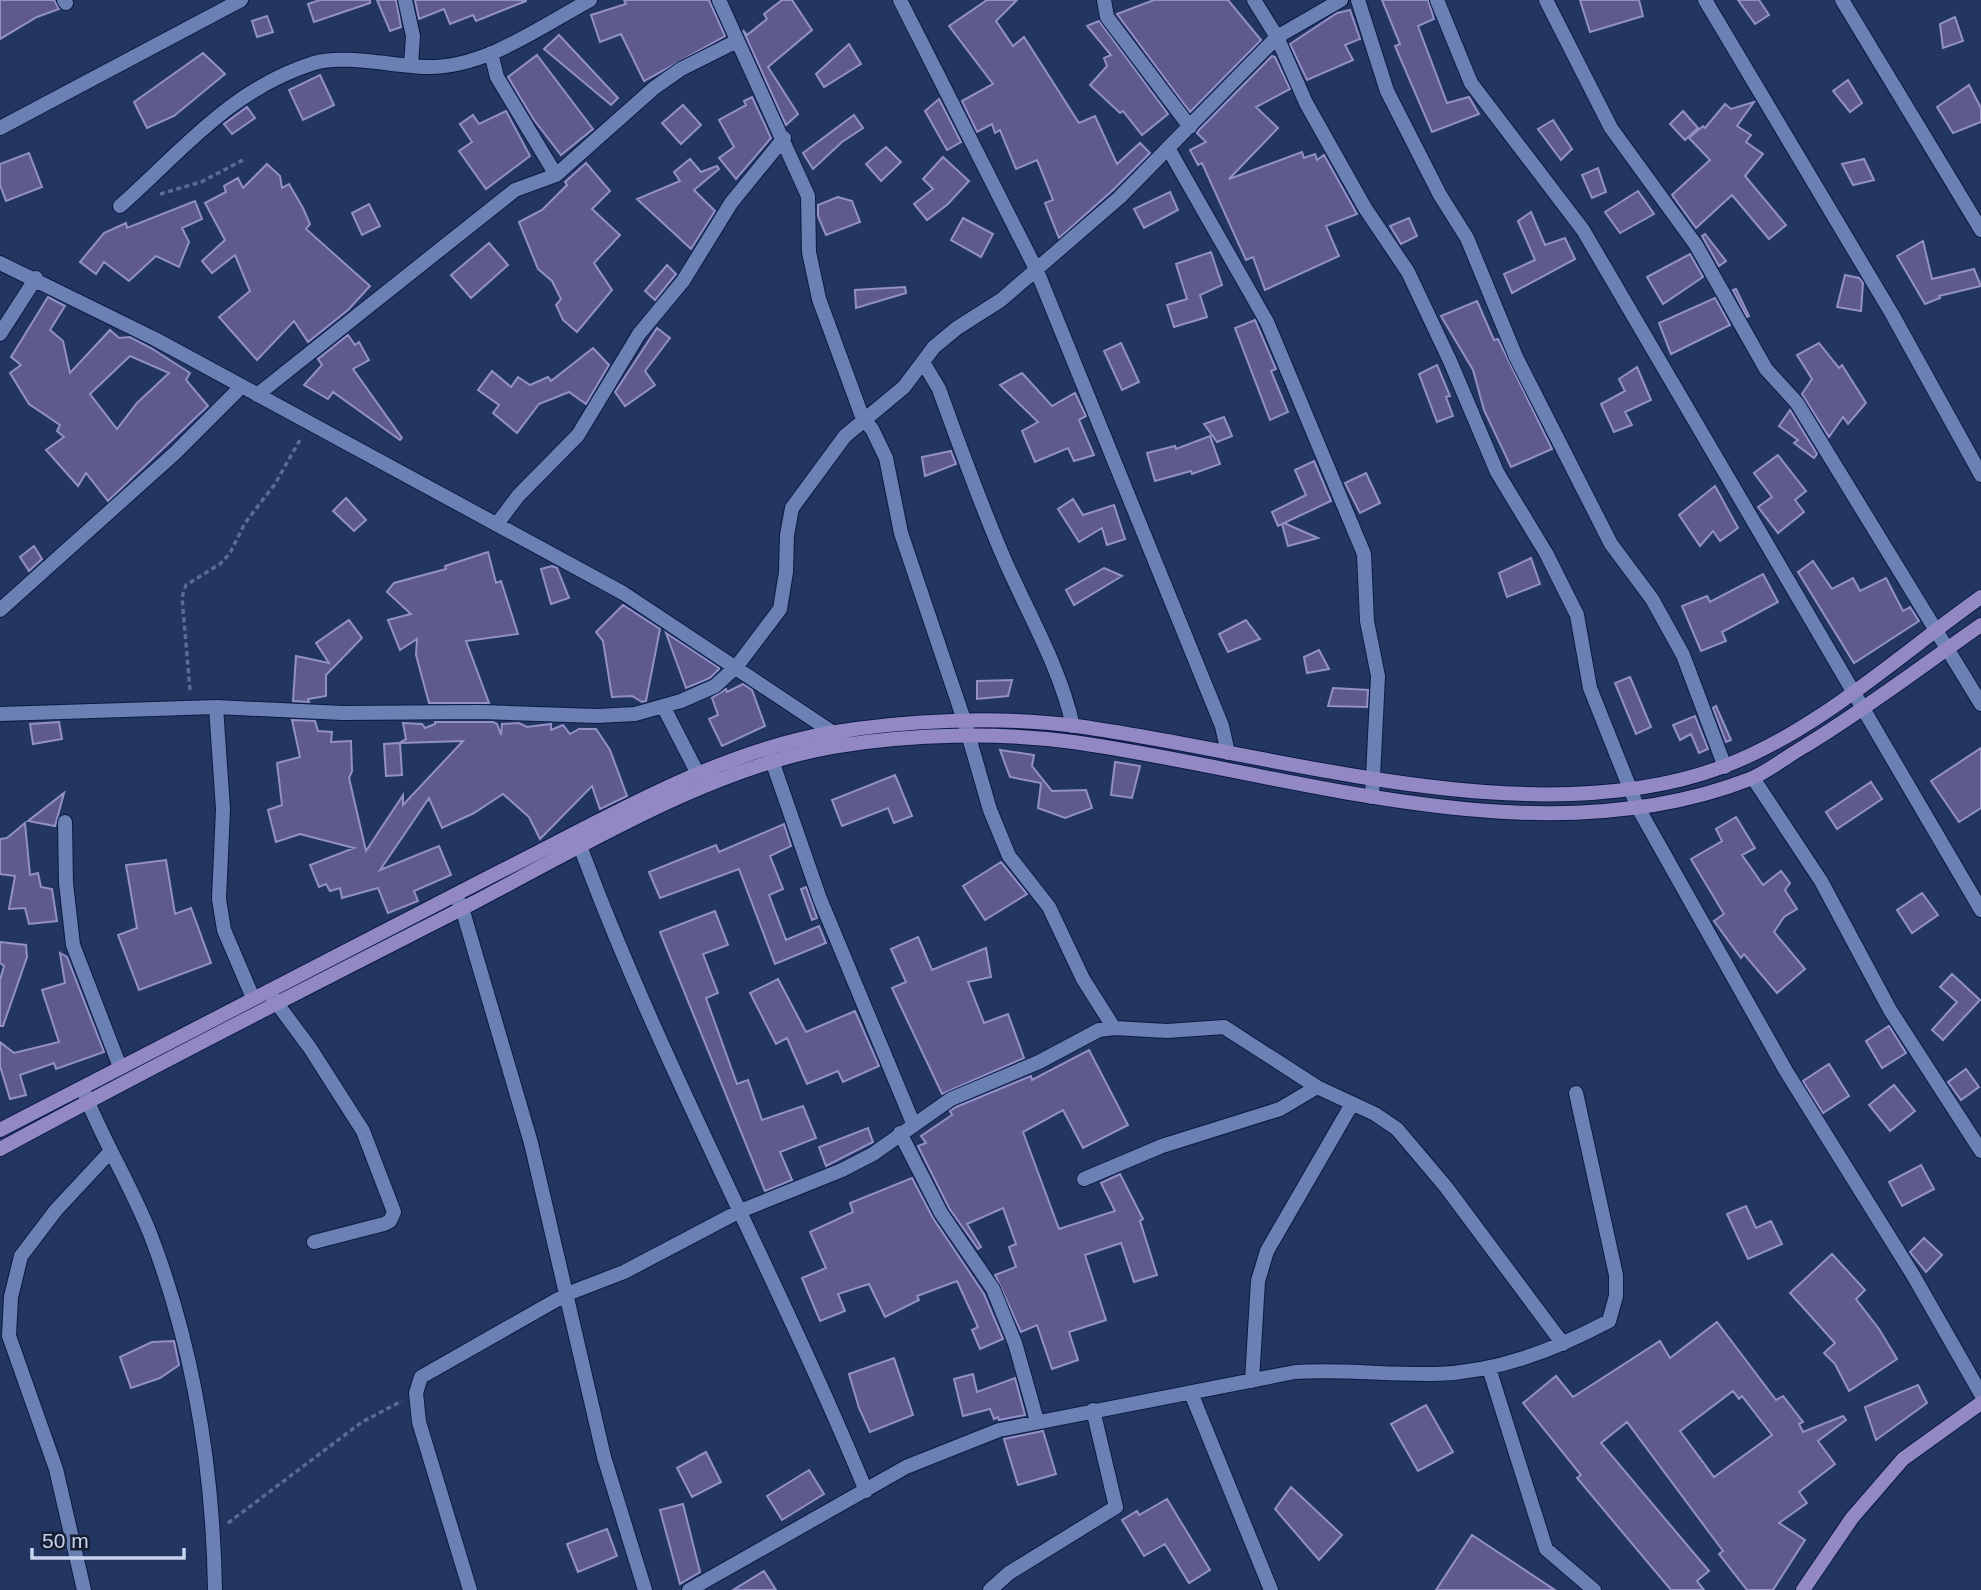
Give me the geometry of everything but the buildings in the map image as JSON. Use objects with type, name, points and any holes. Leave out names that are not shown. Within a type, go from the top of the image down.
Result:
[{"type":"street","points":[[0,128],[241,0]]},
{"type":"street","points":[[405,0],[413,36],[411,65]]},
{"type":"street","points":[[120,206],[240,97],[273,79],[317,62],[336,60],[458,65],[491,53],[590,0]]},
{"type":"street","points":[[719,0],[764,101],[784,138],[808,197],[809,252],[819,299],[863,419],[872,429],[886,458],[905,545],[964,720],[979,780],[1009,856],[1049,907],[1083,979],[1114,1028]]},
{"type":"street","points":[[1104,0],[1107,17],[1190,127]]},
{"type":"street","points":[[1254,0],[1277,37],[1306,103],[1365,208],[1408,272],[1450,361],[1497,472],[1546,553],[1577,615],[1590,688],[1637,806],[1786,1071],[1913,1275],[1981,1394]]},
{"type":"street","points":[[0,714],[216,707],[356,713],[481,712],[597,716],[635,714],[715,686],[737,666],[780,610],[786,572],[786,535],[792,508],[845,436],[904,387],[923,362],[957,328],[1001,300],[1121,197],[1277,37],[1341,0]]},
{"type":"street","points":[[1358,0],[1387,91],[1440,195],[1467,238],[1516,357],[1611,544],[1652,599],[1683,655],[1725,766]]},
{"type":"street","points":[[1437,0],[1471,83],[1583,230],[1981,910]]},
{"type":"street","points":[[1546,0],[1611,128],[1696,246],[1766,369],[1797,403],[1981,704]]},
{"type":"street","points":[[1705,0],[1892,314],[1981,475]]},
{"type":"street","points":[[1842,0],[1981,230]]},
{"type":"street","points":[[906,11],[1037,271],[1217,714],[1228,752]]},
{"type":"street","points":[[257,395],[515,190],[556,175],[654,88],[681,69],[737,41]]},
{"type":"street","points":[[491,53],[497,77],[556,175]]},
{"type":"street","points":[[497,524],[518,496],[578,435],[639,334],[683,281],[731,203],[784,138]]},
{"type":"street","points":[[1168,148],[1267,322],[1364,554],[1367,621],[1378,677],[1372,797]]},
{"type":"street","points":[[0,263],[36,278],[257,395],[623,593],[737,666],[835,739],[968,735],[1071,742],[1372,797],[1446,807],[1543,812],[1637,806],[1693,796],[1753,778],[1863,711],[1981,625]]},
{"type":"street","points":[[0,334],[36,278]]},
{"type":"street","points":[[923,362],[939,389],[1006,563],[1067,698],[1073,726]]},
{"type":"street","points":[[0,610],[155,472],[241,387]]},
{"type":"street","points":[[0,1149],[698,775],[835,739],[964,720],[1073,726],[1445,788],[1543,793],[1631,789],[1688,779],[1760,750],[1853,694],[1981,597]]},
{"type":"street","points":[[663,706],[698,775]]},
{"type":"street","points":[[216,707],[223,809],[219,899],[224,930],[253,998]]},
{"type":"street","points":[[578,841],[704,787],[770,755]]},
{"type":"street","points":[[770,755],[820,900],[913,1123]]},
{"type":"street","points":[[1753,778],[1821,881],[1890,1010],[1981,1151]]},
{"type":"street","points":[[65,822],[66,883],[73,945],[120,1067]]},
{"type":"street","points":[[578,841],[650,1020],[823,1390],[866,1491]]},
{"type":"street","points":[[0,1130],[267,990],[458,902]]},
{"type":"street","points":[[458,902],[531,1143],[604,1457],[645,1590]]},
{"type":"street","points":[[267,990],[310,1048],[363,1131],[394,1212],[390,1221],[384,1224],[314,1242]]},
{"type":"street","points":[[470,1590],[422,1433],[416,1393],[421,1377],[567,1294],[624,1272],[738,1212],[842,1171],[951,1099],[1039,1062],[1099,1030],[1114,1028],[1167,1031],[1224,1027],[1317,1087],[1397,1129],[1446,1187],[1563,1344]]},
{"type":"street","points":[[82,1087],[150,1235],[168,1287],[208,1457],[215,1590]]},
{"type":"street","points":[[1084,1179],[1162,1146],[1280,1109],[1317,1087]]},
{"type":"street","points":[[690,1590],[906,1467],[999,1430],[1252,1381],[1328,1370],[1436,1374],[1489,1368],[1541,1354],[1609,1321],[1616,1296],[1616,1275],[1576,1093]]},
{"type":"street","points":[[1252,1381],[1258,1281],[1267,1251],[1352,1104]]},
{"type":"street","points":[[900,1133],[941,1213],[993,1289],[1015,1343],[1037,1421]]},
{"type":"street","points":[[84,1590],[56,1469],[9,1336],[5,1317],[21,1256],[56,1210],[111,1151]]},
{"type":"street","points":[[1489,1368],[1546,1549],[1594,1590]]},
{"type":"street","points":[[1191,1393],[1271,1590]]},
{"type":"street","points":[[1802,1590],[1852,1518],[1903,1459],[1981,1403]]},
{"type":"street","points":[[990,1590],[1009,1573],[1042,1556],[1116,1507],[1093,1410]]},
{"type":"path","points":[[154,196],[201,182],[245,159]]},
{"type":"path","points":[[192,707],[182,597],[186,585],[220,564],[230,553],[245,523],[275,484],[308,424]]},
{"type":"path","points":[[214,1534],[362,1422],[416,1393]]}]
